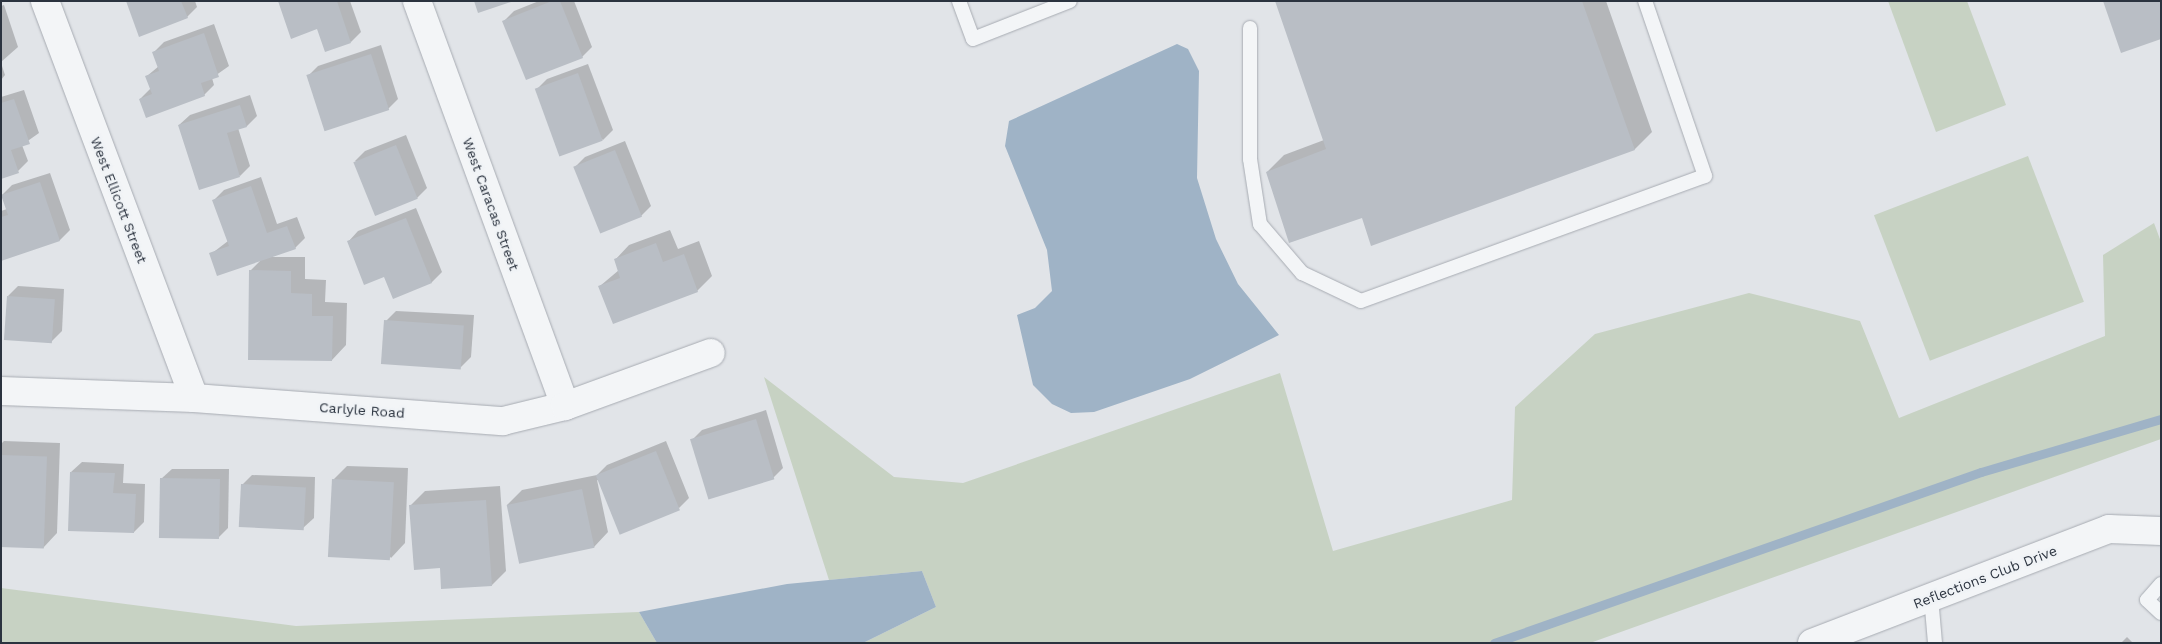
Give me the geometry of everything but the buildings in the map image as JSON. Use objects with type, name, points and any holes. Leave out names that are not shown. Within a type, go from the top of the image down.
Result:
[{"type":"street","name":"West Ellicott Street","points":[[45,1],[194,398]]},
{"type":"street","name":"West Caracas Street","points":[[417,1],[565,406]]},
{"type":"street","name":"Carlyle Road","points":[[1,391],[194,398],[503,421],[565,406],[711,353]]},
{"type":"street","name":"Reflections Club Drive","points":[[1828,640],[1931,597],[2109,529],[2161,532]]},
{"type":"lane","points":[[959,1],[973,39],[1070,1]]},
{"type":"lane","points":[[1250,28],[1250,159],[1260,224],[1302,273],[1361,301],[1705,176],[1645,1]]},
{"type":"lane","points":[[2161,584],[2147,600],[2161,613]]},
{"type":"lane","points":[[1931,597],[1935,643]]},
{"type":"green space","points":[[1888,1],[1967,1],[2006,105],[1936,132]]},
{"type":"green space","points":[[2028,156],[2084,302],[1930,361],[1874,215]]},
{"type":"green space","points":[[2154,223],[2161,242],[2161,439],[1590,643],[863,643],[936,607],[922,571],[829,580],[764,377],[894,477],[963,483],[1280,373],[1333,551],[1512,500],[1515,407],[1595,334],[1749,293],[1860,321],[1899,418],[2105,336],[2103,255]]},
{"type":"green space","points":[[1,588],[296,626],[639,612],[657,643],[1,643]]},
{"type":"water","points":[[1177,44],[1188,49],[1199,71],[1197,178],[1216,239],[1238,284],[1279,335],[1190,379],[1094,412],[1071,413],[1052,404],[1033,385],[1017,315],[1035,308],[1052,291],[1047,250],[1005,146],[1009,121]]},
{"type":"water","points":[[922,571],[936,607],[863,643],[657,643],[639,612],[787,584]]},
{"type":"waterway","points":[[1494,643],[1981,472],[2161,419]]}]
